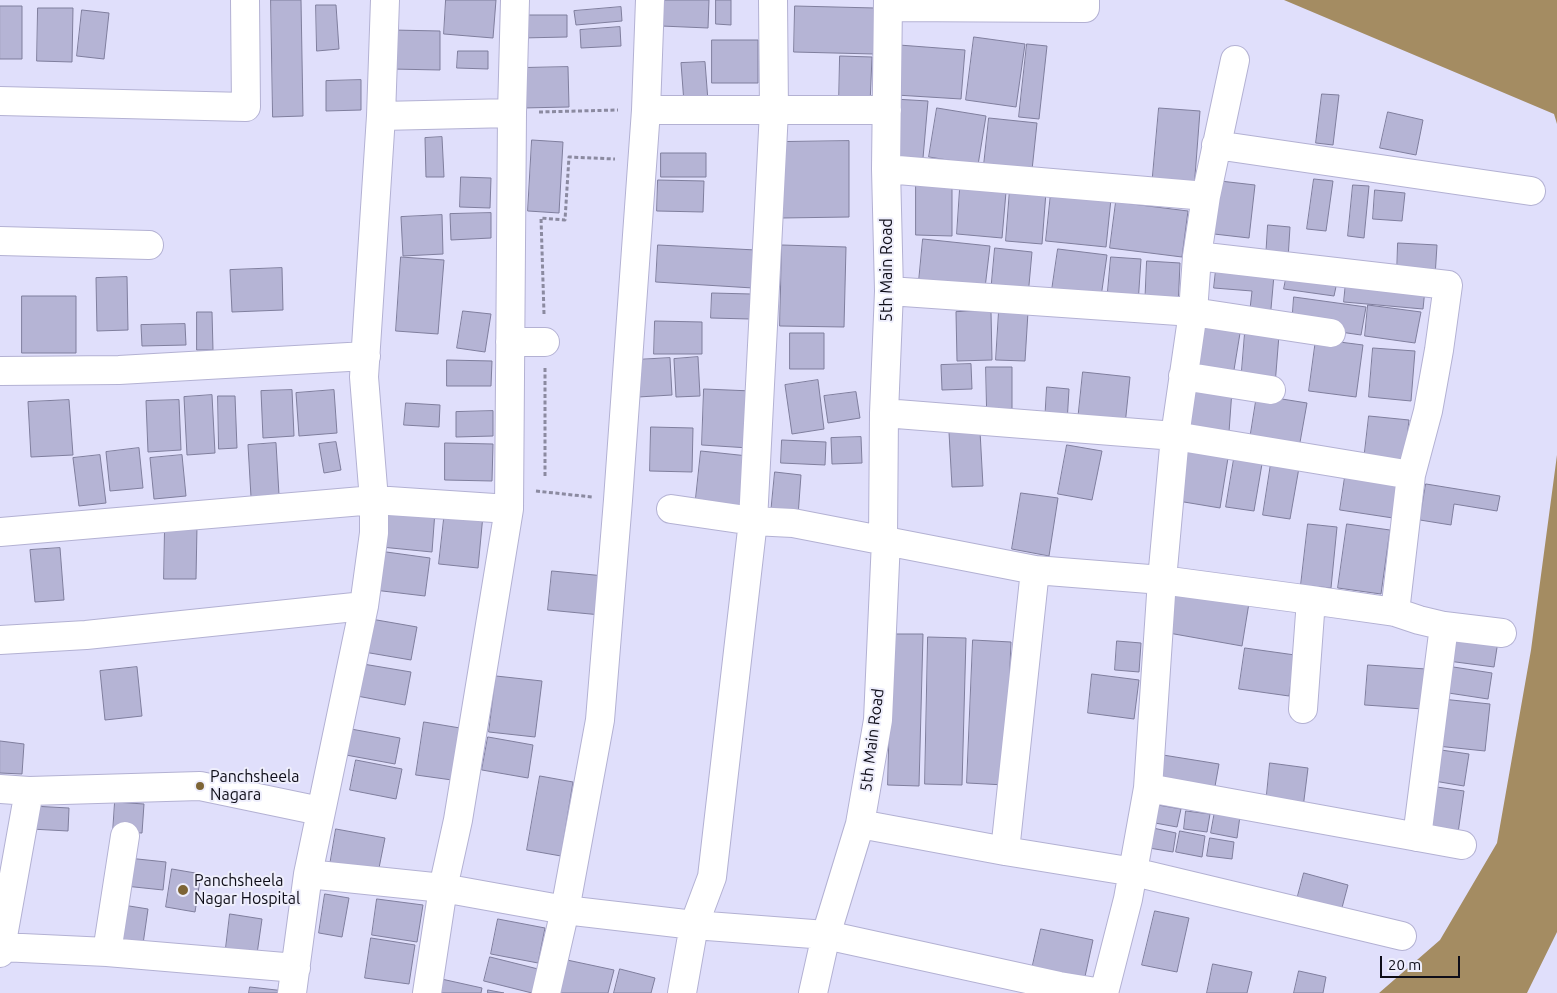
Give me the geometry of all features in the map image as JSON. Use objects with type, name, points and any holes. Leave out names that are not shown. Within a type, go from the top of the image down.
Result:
[{"type":"street","points":[[0,101],[246,106],[245,0]]},
{"type":"street","points":[[1,947],[107,952],[294,980],[308,874],[364,606],[374,533],[374,500],[364,377],[381,116],[385,0]]},
{"type":"street","points":[[427,993],[443,888],[458,820],[509,509],[512,113],[516,0]]},
{"type":"street","points":[[546,993],[566,910],[600,720],[643,160],[650,0]]},
{"type":"street","points":[[682,993],[694,925],[712,877],[753,521],[774,111],[774,0]]},
{"type":"street","points":[[888,4],[992,4],[1085,8],[1085,0]]},
{"type":"street","name":"5th Main Road","points":[[813,993],[826,935],[860,824],[878,720],[885,540],[884,413],[890,291],[886,169],[888,4]]},
{"type":"street","points":[[308,874],[443,888],[566,910],[694,925],[826,935],[1057,989],[1103,993],[1134,872],[1148,788],[1162,580],[1175,436],[1193,312],[1197,256],[1206,196],[1235,60]]},
{"type":"street","points":[[646,110],[886,110]]},
{"type":"street","points":[[381,116],[512,113]]},
{"type":"street","points":[[1216,145],[1531,191]]},
{"type":"street","points":[[886,169],[1206,196]]},
{"type":"street","points":[[0,241],[149,245]]},
{"type":"street","points":[[1197,256],[1448,285],[1431,394],[1411,475],[1395,612]]},
{"type":"street","points":[[890,291],[1193,312],[1330,333]]},
{"type":"street","points":[[510,342],[544,342]]},
{"type":"street","points":[[0,371],[119,370],[366,356]]},
{"type":"street","points":[[1184,376],[1271,390]]},
{"type":"street","points":[[884,413],[1175,436],[1411,475]]},
{"type":"street","points":[[0,532],[374,500],[509,509]]},
{"type":"street","points":[[672,509],[753,521],[793,523],[1035,570],[1162,580],[1311,600],[1395,612],[1444,626],[1502,633]]},
{"type":"street","points":[[1005,851],[1035,570]]},
{"type":"street","points":[[1303,709],[1311,600]]},
{"type":"street","points":[[0,640],[86,635],[364,606]]},
{"type":"street","points":[[1416,837],[1444,626]]},
{"type":"street","points":[[0,789],[29,791],[200,786],[320,811]]},
{"type":"street","points":[[1148,788],[1462,844]]},
{"type":"street","points":[[0,952],[6,885],[29,791]]},
{"type":"street","points":[[860,824],[1005,851],[1134,872],[1402,936]]},
{"type":"street","points":[[107,952],[125,836]]},
{"type":"path","points":[[512,113],[646,110]]},
{"type":"path","points":[[545,477],[541,218],[565,220],[569,157],[643,160]]},
{"type":"shaded area","points":[[1284,0],[1557,0],[1557,124],[1554,114]]},
{"type":"shaded area","points":[[1557,455],[1557,932],[1527,993],[1379,993],[1440,940],[1497,843],[1531,650]]},
{"type":"building","points":[[271,0],[301,0],[303,116],[273,117]]},
{"type":"building","points":[[446,0],[496,0],[493,38],[444,34]]},
{"type":"building","points":[[662,0],[709,0],[708,28],[661,26]]},
{"type":"building","points":[[716,0],[731,0],[731,25],[716,24]]},
{"type":"building","points":[[316,5],[336,5],[339,49],[317,51]]},
{"type":"building","points":[[0,6],[22,6],[22,59],[0,59]]},
{"type":"building","points":[[795,6],[875,8],[874,54],[794,52]]},
{"type":"building","points":[[621,7],[622,21],[576,25],[574,11]]},
{"type":"building","points":[[38,8],[73,8],[72,62],[37,61]]},
{"type":"building","points":[[82,10],[109,13],[104,59],[77,56]]},
{"type":"building","points":[[522,15],[567,15],[567,37],[522,38]]},
{"type":"building","points":[[620,27],[621,46],[581,48],[580,30]]},
{"type":"building","points":[[392,30],[440,31],[440,70],[391,69]]},
{"type":"building","points":[[974,37],[1025,44],[1016,107],[966,100]]},
{"type":"building","points":[[712,40],[758,40],[758,83],[712,83]]},
{"type":"building","points":[[1027,44],[1047,46],[1039,119],[1019,117]]},
{"type":"building","points":[[899,45],[965,50],[961,99],[896,95]]},
{"type":"building","points":[[458,51],[488,51],[488,69],[457,68]]},
{"type":"building","points":[[840,56],[872,57],[870,104],[839,103]]},
{"type":"building","points":[[705,62],[708,101],[684,103],[681,63]]},
{"type":"building","points":[[568,67],[569,107],[522,108],[521,68]]},
{"type":"building","points":[[361,80],[361,110],[326,111],[326,81]]},
{"type":"building","points":[[1322,94],[1339,95],[1333,145],[1316,143]]},
{"type":"building","points":[[894,99],[928,101],[923,158],[889,156]]},
{"type":"building","points":[[937,108],[986,116],[978,165],[929,157]]},
{"type":"building","points":[[1159,108],[1200,111],[1194,189],[1152,186]]},
{"type":"building","points":[[1388,112],[1423,120],[1416,155],[1380,148]]},
{"type":"building","points":[[989,118],[1037,123],[1032,170],[984,165]]},
{"type":"building","points":[[442,137],[444,177],[426,177],[425,138]]},
{"type":"building","points":[[532,140],[563,142],[559,213],[528,211]]},
{"type":"building","points":[[849,141],[849,217],[782,218],[781,142]]},
{"type":"building","points":[[661,153],[706,153],[706,177],[661,177]]},
{"type":"building","points":[[461,177],[491,178],[490,208],[460,207]]},
{"type":"building","points":[[1314,179],[1333,181],[1326,231],[1307,229]]},
{"type":"building","points":[[658,180],[704,181],[703,212],[657,211]]},
{"type":"building","points":[[1220,181],[1255,185],[1249,238],[1214,234]]},
{"type":"building","points":[[916,184],[952,185],[952,236],[916,235]]},
{"type":"building","points":[[1353,185],[1369,186],[1364,238],[1348,236]]},
{"type":"building","points":[[960,189],[1006,192],[1002,238],[957,234]]},
{"type":"building","points":[[1010,189],[1046,192],[1042,244],[1006,241]]},
{"type":"building","points":[[1375,190],[1405,193],[1402,221],[1373,219]]},
{"type":"building","points":[[1051,193],[1111,199],[1106,247],[1046,241]]},
{"type":"building","points":[[1116,202],[1188,211],[1182,257],[1110,248]]},
{"type":"building","points":[[491,213],[491,238],[451,240],[450,214]]},
{"type":"building","points":[[442,215],[443,254],[403,256],[401,217]]},
{"type":"building","points":[[1268,225],[1290,227],[1288,259],[1266,258]]},
{"type":"building","points":[[923,239],[990,246],[985,288],[919,281]]},
{"type":"building","points":[[1398,243],[1437,245],[1435,277],[1397,275]]},
{"type":"building","points":[[658,245],[756,250],[753,288],[656,282]]},
{"type":"building","points":[[782,245],[846,247],[844,327],[780,326]]},
{"type":"building","points":[[995,248],[1032,252],[1028,296],[991,292]]},
{"type":"building","points":[[1058,249],[1107,255],[1101,297],[1052,290]]},
{"type":"building","points":[[401,257],[444,260],[438,334],[396,331]]},
{"type":"building","points":[[1111,257],[1141,259],[1138,304],[1107,302]]},
{"type":"building","points":[[1147,261],[1180,263],[1178,308],[1145,307]]},
{"type":"building","points":[[282,268],[283,310],[232,312],[230,270]]},
{"type":"building","points":[[1216,270],[1274,275],[1270,320],[1249,318],[1252,291],[1214,288]]},
{"type":"building","points":[[1287,274],[1337,282],[1334,296],[1284,289]]},
{"type":"building","points":[[127,277],[128,330],[97,331],[96,278]]},
{"type":"building","points":[[1346,282],[1425,289],[1423,309],[1344,302]]},
{"type":"building","points":[[712,293],[751,294],[750,319],[711,318]]},
{"type":"building","points":[[22,296],[76,296],[76,353],[22,353]]},
{"type":"building","points":[[1294,297],[1366,307],[1361,335],[1292,325]]},
{"type":"building","points":[[1368,305],[1421,312],[1415,343],[1365,336]]},
{"type":"building","points":[[463,311],[491,314],[485,352],[457,348]]},
{"type":"building","points":[[991,311],[992,360],[957,361],[956,312]]},
{"type":"building","points":[[999,311],[1028,312],[1025,361],[996,360]]},
{"type":"building","points":[[197,312],[212,312],[213,350],[197,350]]},
{"type":"building","points":[[655,321],[702,322],[702,354],[654,354]]},
{"type":"building","points":[[1202,322],[1241,327],[1233,376],[1195,371]]},
{"type":"building","points":[[185,324],[186,345],[142,346],[141,325]]},
{"type":"building","points":[[790,333],[824,333],[824,369],[790,369]]},
{"type":"building","points":[[1245,333],[1279,335],[1275,385],[1241,382]]},
{"type":"building","points":[[1316,339],[1363,345],[1356,397],[1309,391]]},
{"type":"building","points":[[1373,348],[1415,351],[1411,401],[1369,397]]},
{"type":"building","points":[[698,357],[700,396],[676,397],[674,359]]},
{"type":"building","points":[[670,358],[672,395],[638,397],[635,360]]},
{"type":"building","points":[[447,360],[492,361],[491,386],[447,386]]},
{"type":"building","points":[[971,364],[972,389],[942,390],[941,365]]},
{"type":"building","points":[[986,367],[1012,367],[1012,410],[987,410]]},
{"type":"building","points":[[1083,372],[1130,377],[1125,425],[1078,420]]},
{"type":"building","points":[[818,380],[824,429],[792,434],[785,385]]},
{"type":"building","points":[[1195,386],[1232,390],[1229,432],[1191,428]]},
{"type":"building","points":[[1047,387],[1069,389],[1067,423],[1045,422]]},
{"type":"building","points":[[704,389],[752,391],[749,448],[702,445]]},
{"type":"building","points":[[292,390],[294,436],[263,438],[261,391]]},
{"type":"building","points":[[334,390],[337,433],[299,436],[296,393]]},
{"type":"building","points":[[856,392],[860,418],[828,423],[824,396]]},
{"type":"building","points":[[212,395],[215,453],[187,455],[184,397]]},
{"type":"building","points":[[1257,395],[1307,403],[1299,448],[1250,439]]},
{"type":"building","points":[[218,396],[235,396],[237,448],[219,449]]},
{"type":"building","points":[[69,400],[73,455],[31,457],[28,402]]},
{"type":"building","points":[[179,400],[181,450],[148,452],[146,401]]},
{"type":"building","points":[[406,403],[440,405],[439,427],[404,425]]},
{"type":"building","points":[[493,411],[493,436],[456,437],[456,412]]},
{"type":"building","points":[[1369,416],[1409,420],[1404,464],[1364,460]]},
{"type":"building","points":[[651,427],[693,428],[692,472],[650,471]]},
{"type":"building","points":[[980,431],[983,486],[952,487],[949,432]]},
{"type":"building","points":[[861,437],[862,463],[832,464],[831,438]]},
{"type":"building","points":[[782,440],[826,442],[825,465],[781,463]]},
{"type":"building","points":[[336,442],[341,470],[324,473],[319,444]]},
{"type":"building","points":[[276,443],[279,495],[251,497],[248,445]]},
{"type":"building","points":[[445,443],[493,444],[492,481],[445,480]]},
{"type":"building","points":[[1067,445],[1102,451],[1092,500],[1058,494]]},
{"type":"building","points":[[139,448],[143,488],[110,491],[106,452]]},
{"type":"building","points":[[701,451],[748,456],[742,512],[695,507]]},
{"type":"building","points":[[1187,451],[1228,458],[1220,508],[1178,501]]},
{"type":"building","points":[[1235,453],[1263,458],[1254,511],[1226,507]]},
{"type":"building","points":[[100,455],[106,503],[79,506],[73,458]]},
{"type":"building","points":[[182,455],[186,496],[154,499],[150,458]]},
{"type":"building","points":[[1272,457],[1300,462],[1290,519],[1263,515]]},
{"type":"building","points":[[775,472],[801,475],[798,516],[771,513]]},
{"type":"building","points":[[1345,477],[1398,486],[1393,518],[1340,510]]},
{"type":"building","points":[[1426,484],[1500,496],[1497,511],[1454,504],[1451,525],[1420,520]]},
{"type":"building","points":[[1021,493],[1058,498],[1049,556],[1012,549]]},
{"type":"building","points":[[384,507],[435,511],[432,552],[381,547]]},
{"type":"building","points":[[445,510],[483,515],[478,568],[439,564]]},
{"type":"building","points":[[1308,524],[1337,527],[1331,588],[1301,585]]},
{"type":"building","points":[[1347,524],[1390,530],[1381,594],[1338,588]]},
{"type":"building","points":[[165,526],[197,526],[196,579],[164,579]]},
{"type":"building","points":[[60,548],[64,600],[35,602],[30,550]]},
{"type":"building","points":[[379,551],[430,558],[425,596],[374,590]]},
{"type":"building","points":[[552,571],[605,576],[601,615],[548,610]]},
{"type":"building","points":[[1171,589],[1249,603],[1242,646],[1163,632]]},
{"type":"building","points":[[371,619],[417,627],[411,660],[364,652]]},
{"type":"building","points":[[892,634],[923,634],[919,786],[888,785]]},
{"type":"building","points":[[1452,635],[1498,641],[1494,667],[1448,661]]},
{"type":"building","points":[[928,637],[966,638],[962,785],[925,784]]},
{"type":"building","points":[[973,640],[1011,642],[1005,785],[967,783]]},
{"type":"building","points":[[1117,641],[1141,643],[1139,672],[1115,670]]},
{"type":"building","points":[[1245,648],[1295,655],[1289,696],[1239,689]]},
{"type":"building","points":[[363,664],[411,672],[405,705],[357,696]]},
{"type":"building","points":[[1368,665],[1426,669],[1423,709],[1365,705]]},
{"type":"building","points":[[1447,666],[1492,673],[1488,699],[1442,692]]},
{"type":"building","points":[[137,667],[142,716],[105,720],[100,671]]},
{"type":"building","points":[[1092,674],[1139,680],[1134,719],[1088,713]]},
{"type":"building","points":[[496,676],[542,681],[535,737],[489,732]]},
{"type":"building","points":[[1442,699],[1490,704],[1485,751],[1437,746]]},
{"type":"building","points":[[424,722],[460,728],[452,780],[416,775]]},
{"type":"building","points":[[351,729],[400,738],[395,764],[346,755]]},
{"type":"building","points":[[488,737],[533,745],[528,778],[482,770]]},
{"type":"building","points":[[0,741],[24,744],[22,774],[0,773]]},
{"type":"building","points":[[1434,749],[1469,754],[1464,786],[1428,780]]},
{"type":"building","points":[[1163,755],[1219,764],[1214,792],[1158,782]]},
{"type":"building","points":[[356,760],[402,769],[396,799],[350,790]]},
{"type":"building","points":[[1270,763],[1308,768],[1303,808],[1266,804]]},
{"type":"building","points":[[540,776],[573,782],[561,856],[527,850]]},
{"type":"building","points":[[1430,786],[1464,791],[1458,833],[1424,828]]},
{"type":"building","points":[[115,802],[144,804],[142,833],[113,832]]},
{"type":"building","points":[[1158,805],[1181,809],[1177,827],[1155,823]]},
{"type":"building","points":[[32,806],[69,808],[68,831],[31,829]]},
{"type":"building","points":[[1186,811],[1210,814],[1207,832],[1184,829]]},
{"type":"building","points":[[1215,811],[1240,816],[1237,838],[1211,833]]},
{"type":"building","points":[[1153,828],[1176,833],[1173,852],[1149,848]]},
{"type":"building","points":[[336,829],[385,838],[378,873],[330,865]]},
{"type":"building","points":[[1180,831],[1205,836],[1202,857],[1176,852]]},
{"type":"building","points":[[1210,838],[1234,842],[1232,859],[1207,856]]},
{"type":"building","points":[[128,858],[166,862],[163,890],[125,886]]},
{"type":"building","points":[[172,869],[201,874],[195,912],[166,907]]},
{"type":"building","points":[[1304,873],[1348,885],[1339,919],[1295,907]]},
{"type":"building","points":[[325,894],[349,898],[342,937],[319,933]]},
{"type":"building","points":[[377,899],[423,905],[417,942],[372,935]]},
{"type":"building","points":[[123,905],[148,909],[142,951],[117,947]]},
{"type":"building","points":[[1155,911],[1189,918],[1177,972],[1142,965]]},
{"type":"building","points":[[230,914],[262,919],[256,961],[225,956]]},
{"type":"building","points":[[498,919],[545,928],[538,963],[491,954]]},
{"type":"building","points":[[1041,929],[1093,940],[1084,981],[1032,969]]},
{"type":"building","points":[[371,938],[415,945],[409,984],[365,978]]},
{"type":"building","points":[[490,957],[538,969],[532,993],[484,981]]},
{"type":"building","points":[[567,960],[614,970],[608,993],[559,993]]},
{"type":"building","points":[[1213,964],[1252,972],[1247,993],[1207,993]]},
{"type":"building","points":[[620,969],[655,978],[651,993],[614,993]]},
{"type":"building","points":[[1299,971],[1326,977],[1323,993],[1294,993]]},
{"type":"building","points":[[437,978],[482,988],[481,993],[433,993]]},
{"type":"building","points":[[250,987],[285,991],[285,993],[249,993]]},
{"type":"building","points":[[488,990],[504,993],[488,993]]},
{"type":"place","name":"Panchsheela Nagara","points":[[200,786]]},
{"type":"place","name":"Panchsheela Nagar Hospital","points":[[183,890]]}]
